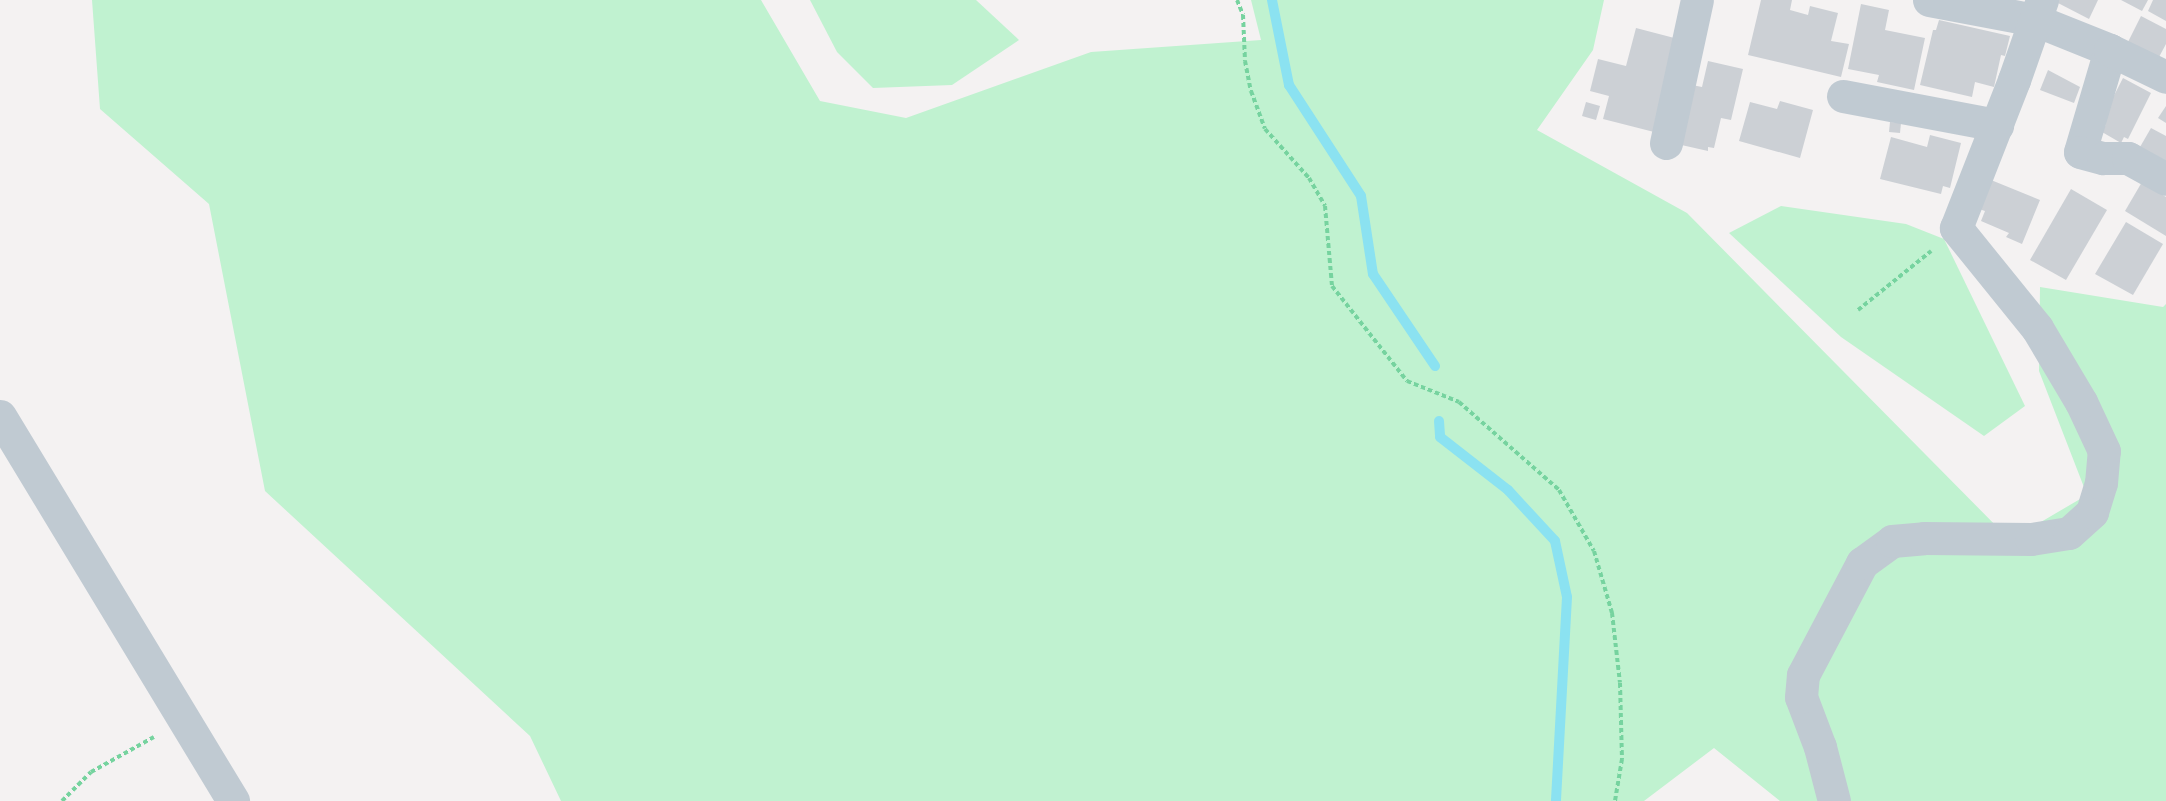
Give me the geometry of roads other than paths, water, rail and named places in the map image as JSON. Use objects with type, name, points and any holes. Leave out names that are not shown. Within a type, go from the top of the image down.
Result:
[{"type":"street","points":[[1666,143],[1697,0]]},
{"type":"street","points":[[1929,0],[2038,10],[2110,50],[2166,77]]},
{"type":"street","points":[[1834,801],[1820,747],[1801,697],[1803,675],[1862,563],[1892,541],[1924,538],[2031,539],[2069,533],[2092,512],[2102,483],[2103,451],[2081,402],[2037,328],[1956,228],[2038,10]]},
{"type":"street","points":[[2110,50],[2080,152],[2103,158],[2128,158],[2166,179]]},
{"type":"street","points":[[1843,96],[1996,125]]},
{"type":"street","points":[[0,416],[233,801]]},
{"type":"waterway","points":[[1272,0],[1289,85],[1361,196],[1373,274],[1435,366]]},
{"type":"waterway","points":[[1439,421],[1440,437],[1508,490],[1555,541],[1567,597],[1556,801]]}]
